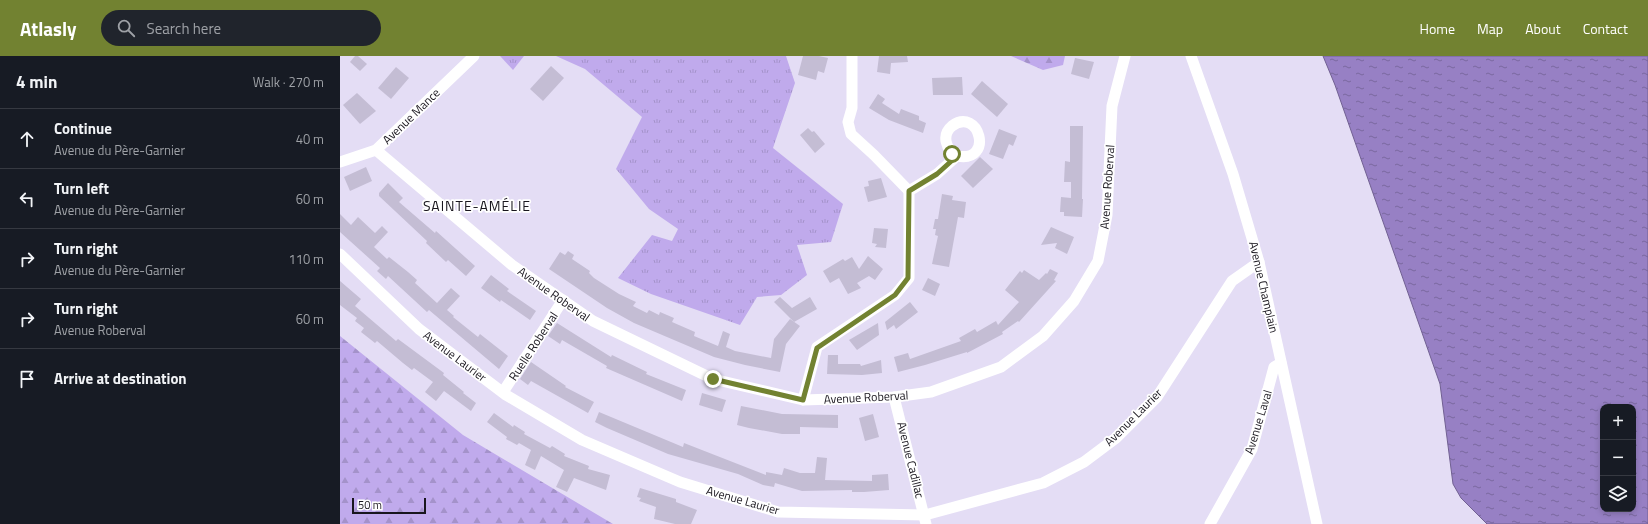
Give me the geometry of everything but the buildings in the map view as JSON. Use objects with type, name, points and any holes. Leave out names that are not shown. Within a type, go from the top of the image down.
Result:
[{"type":"street","name":"Avenue Mance","points":[[340,162],[376,150],[474,56]]},
{"type":"street","points":[[803,400],[817,348],[895,295],[908,278],[909,191],[851,134],[848,122],[852,108],[852,56]]},
{"type":"street","name":"Avenue Roberval","points":[[376,150],[512,265],[593,321],[713,379],[803,400],[894,397],[931,392],[1000,367],[1043,336],[1074,301],[1098,261],[1107,215],[1112,106],[1124,56]]},
{"type":"street","name":"Avenue Champlain","points":[[1191,56],[1233,174],[1259,262],[1317,524]]},
{"type":"street","points":[[909,191],[937,174],[957,156]]},
{"type":"street","name":"Avenue Laurier","points":[[340,254],[419,329],[503,392],[582,440],[680,482],[778,512],[926,520],[1043,483],[1084,462],[1116,438],[1157,396],[1232,281],[1259,262]]},
{"type":"street","name":"Ruelle Roberval","points":[[503,392],[563,300]]},
{"type":"street","name":"Avenue Laval","points":[[1210,524],[1252,450],[1274,366],[1281,363]]},
{"type":"street","name":"Avenue Cadillac","points":[[894,397],[926,520]]},
{"type":"green space","points":[[500,56],[524,56],[513,70]]},
{"type":"green space","points":[[556,56],[786,56],[795,83],[773,148],[843,204],[831,242],[797,245],[807,275],[781,295],[757,297],[740,325],[651,294],[618,278],[652,235],[672,241],[678,229],[649,209],[616,169],[642,117],[585,69]]},
{"type":"green space","points":[[1011,56],[1065,56],[1063,65],[1043,70]]},
{"type":"green space","points":[[340,336],[463,435],[613,524],[340,524]]},
{"type":"water","points":[[1323,56],[1648,56],[1648,524],[1487,524],[1461,498],[1453,484],[1440,384],[1335,85]]},
{"type":"district","name":"SAINTE-AMÉLIE","points":[[477,205]]},
{"type":"route","points":[[713,379],[803,400],[817,348],[895,295],[908,278],[909,191],[937,174],[957,156],[952,154]]}]
